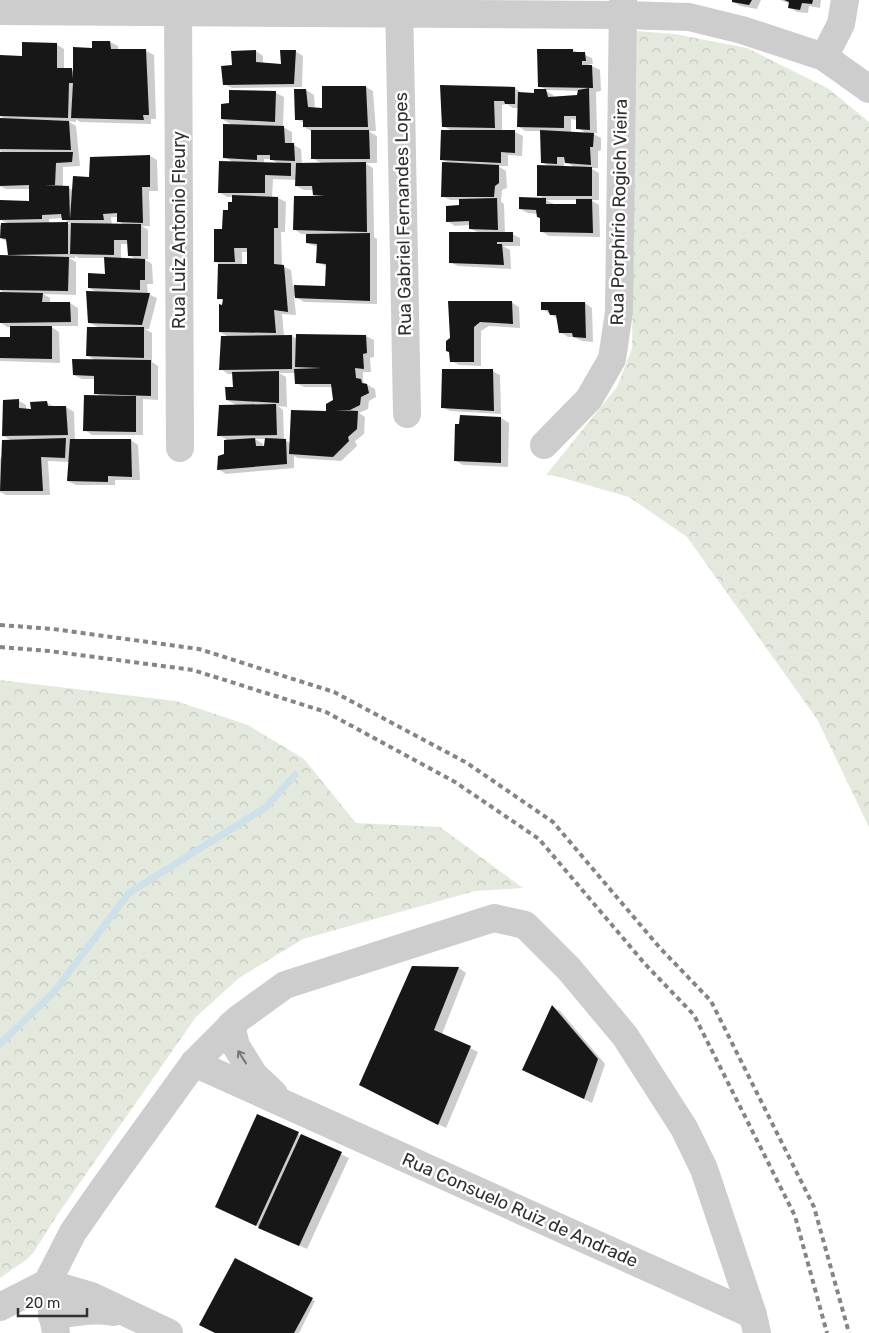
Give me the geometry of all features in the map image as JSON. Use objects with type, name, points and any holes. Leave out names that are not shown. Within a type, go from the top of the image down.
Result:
[{"type":"street","points":[[824,57],[841,24],[845,0]]},
{"type":"street","points":[[0,11],[178,6],[623,7],[689,17],[742,30],[824,57],[869,89]]},
{"type":"street","name":"Rua Luiz Antonio Fleury","points":[[178,6],[180,448]]},
{"type":"street","name":"Rua Gabriel Fernandes Lopes","points":[[399,7],[407,414]]},
{"type":"street","name":"Rua Porphírio Rogich Vieira","points":[[544,445],[589,399],[612,359],[619,312],[623,7]]},
{"type":"street","points":[[130,1315],[104,1310],[79,1311],[54,1325],[47,1283],[72,1232],[194,1063],[238,1019],[285,985],[494,918],[525,925],[569,969],[625,1036],[684,1128],[704,1169],[755,1324]]},
{"type":"street","name":"Rua Consuelo Ruiz de Andrade","points":[[231,1025],[236,1046],[254,1075],[287,1105]]},
{"type":"street","name":"Rua Consuelo Ruiz de Andrade","points":[[194,1063],[755,1324]]},
{"type":"street","points":[[0,1306],[47,1283],[91,1296],[169,1333]]},
{"type":"green space","points":[[636,31],[675,34],[747,48],[829,89],[869,122],[869,827],[817,719],[687,537],[629,497],[556,476],[546,475],[617,387],[632,349]]},
{"type":"green space","points":[[0,680],[176,701],[248,725],[304,759],[356,823],[440,827],[523,888],[475,891],[303,939],[239,978],[196,1017],[58,1214],[33,1253],[0,1278]]},
{"type":"building","points":[[732,0],[752,0],[749,5],[732,2]]},
{"type":"building","points":[[784,0],[813,0],[812,4],[802,3],[800,10],[788,8],[789,2]]},
{"type":"building","points":[[92,41],[110,41],[111,49],[146,49],[149,115],[143,115],[144,120],[71,118],[73,83],[69,83],[68,118],[0,116],[0,55],[22,56],[22,42],[57,43],[57,68],[72,68],[73,79],[73,47],[92,48]]},
{"type":"building","points":[[537,49],[573,49],[573,52],[585,52],[586,61],[582,61],[582,65],[592,65],[593,88],[538,87]]},
{"type":"building","points":[[256,50],[256,62],[281,64],[280,50],[296,50],[294,84],[223,85],[221,66],[232,65],[231,51]]},
{"type":"building","points":[[440,85],[515,87],[515,104],[494,101],[495,128],[442,127]]},
{"type":"building","points":[[322,86],[366,86],[368,127],[303,127],[303,120],[295,120],[294,89],[306,89],[308,107],[322,108]]},
{"type":"building","points":[[589,88],[590,130],[576,129],[576,116],[564,116],[564,128],[517,127],[518,92],[534,93],[534,89],[546,89],[548,97],[577,95],[578,90]]},
{"type":"building","points":[[229,90],[276,91],[275,122],[221,119],[221,104],[229,103]]},
{"type":"building","points":[[0,118],[69,121],[71,150],[0,149]]},
{"type":"building","points":[[223,124],[284,126],[285,143],[294,143],[295,161],[270,160],[270,155],[257,155],[257,160],[223,158]]},
{"type":"building","points":[[311,130],[369,130],[370,159],[311,159]]},
{"type":"building","points":[[441,130],[515,130],[515,153],[501,152],[501,163],[440,160]]},
{"type":"building","points":[[540,130],[594,133],[593,147],[590,147],[591,165],[565,163],[564,157],[557,157],[557,164],[541,163]]},
{"type":"building","points":[[0,152],[73,152],[72,162],[56,163],[55,185],[44,185],[69,186],[70,219],[73,176],[89,177],[90,157],[150,155],[150,187],[142,187],[143,223],[117,222],[117,213],[103,214],[104,220],[62,220],[61,214],[42,215],[42,219],[0,220],[0,200],[29,201],[29,185],[0,186]]},
{"type":"building","points":[[219,161],[291,163],[291,176],[265,175],[265,193],[218,193]]},
{"type":"building","points":[[366,162],[367,232],[293,230],[294,196],[325,196],[313,195],[312,186],[295,186],[296,163]]},
{"type":"building","points":[[442,162],[499,165],[499,183],[495,186],[494,197],[441,197]]},
{"type":"building","points":[[537,165],[592,167],[592,196],[537,196]]},
{"type":"building","points":[[232,195],[278,197],[278,228],[274,228],[274,264],[284,265],[288,312],[274,310],[276,333],[219,332],[219,304],[222,305],[223,299],[217,299],[218,264],[247,264],[247,248],[234,248],[235,262],[214,262],[214,229],[222,229],[223,210],[228,210],[228,202],[232,202]]},
{"type":"building","points":[[519,197],[546,198],[546,204],[576,204],[576,199],[592,199],[593,233],[540,232],[540,218],[537,217],[536,210],[519,209]]},
{"type":"building","points":[[497,198],[498,230],[469,229],[469,221],[446,222],[446,206],[459,205],[459,199]]},
{"type":"building","points":[[68,222],[68,254],[8,255],[6,239],[0,238],[1,223]]},
{"type":"building","points":[[71,223],[141,224],[141,256],[128,256],[127,240],[114,240],[114,255],[70,254]]},
{"type":"building","points":[[449,232],[513,232],[513,242],[497,242],[497,244],[502,244],[504,265],[449,263]]},
{"type":"building","points":[[370,233],[370,301],[295,298],[294,285],[325,286],[326,264],[316,263],[317,244],[306,243],[306,234]]},
{"type":"building","points":[[0,255],[69,257],[68,291],[0,290]]},
{"type":"building","points":[[104,257],[145,259],[145,280],[140,280],[140,290],[88,288],[88,273],[105,274]]},
{"type":"building","points":[[86,291],[150,293],[142,325],[88,323]]},
{"type":"building","points":[[0,292],[43,293],[42,302],[70,302],[71,322],[0,323]]},
{"type":"building","points":[[448,301],[512,301],[513,324],[480,322],[474,327],[474,362],[450,362],[449,352],[446,351],[446,341],[450,338]]},
{"type":"building","points":[[541,302],[585,302],[586,338],[573,337],[572,333],[559,333],[556,315],[550,315],[548,310],[541,310]]},
{"type":"building","points":[[10,326],[52,326],[52,359],[0,358],[0,337],[10,337]]},
{"type":"building","points":[[87,327],[144,327],[144,358],[86,356]]},
{"type":"building","points":[[296,334],[366,335],[367,353],[363,354],[364,369],[355,368],[356,378],[361,379],[362,383],[367,384],[369,393],[361,397],[360,405],[350,410],[335,410],[358,411],[357,429],[348,437],[349,441],[333,457],[289,454],[291,410],[326,411],[326,404],[333,400],[331,384],[295,384],[294,369],[322,368],[295,367]]},
{"type":"building","points":[[292,335],[292,369],[219,370],[221,336]]},
{"type":"building","points":[[72,359],[151,360],[151,396],[94,394],[94,376],[73,375]]},
{"type":"building","points":[[442,369],[493,369],[494,411],[441,408]]},
{"type":"building","points":[[279,371],[279,403],[226,400],[225,387],[233,387],[232,372]]},
{"type":"building","points":[[84,395],[136,396],[136,432],[83,431]]},
{"type":"building","points":[[19,399],[19,408],[31,409],[30,402],[47,401],[48,406],[66,406],[68,435],[2,436],[3,400]]},
{"type":"building","points":[[276,404],[277,435],[217,436],[219,405]]},
{"type":"building","points":[[460,415],[501,417],[501,463],[454,461],[455,424],[459,424]]},
{"type":"building","points":[[66,438],[65,458],[41,457],[43,491],[0,491],[2,440]]},
{"type":"building","points":[[255,438],[256,446],[264,446],[265,438],[286,439],[287,464],[217,470],[218,456],[224,454],[224,440]]},
{"type":"building","points":[[70,439],[131,439],[132,477],[108,476],[108,482],[67,481]]},
{"type":"building","points":[[412,966],[459,967],[434,1030],[471,1046],[438,1125],[359,1085]]},
{"type":"building","points":[[552,1005],[598,1059],[584,1099],[522,1070]]},
{"type":"building","points":[[257,1114],[299,1132],[256,1226],[215,1207]]},
{"type":"building","points":[[301,1134],[342,1152],[299,1246],[258,1228]]},
{"type":"building","points":[[235,1258],[313,1298],[294,1333],[215,1333],[199,1325]]},
{"type":"waterway","points":[[0,1044],[54,992],[129,893],[266,807],[295,775]]},
{"type":"railway","points":[[0,625],[53,629],[199,649],[334,692],[467,763],[553,822],[660,948],[711,1001],[814,1207],[849,1333]]},
{"type":"railway","points":[[0,647],[49,651],[193,670],[326,712],[455,782],[539,839],[645,964],[694,1015],[795,1216],[827,1333]]}]
